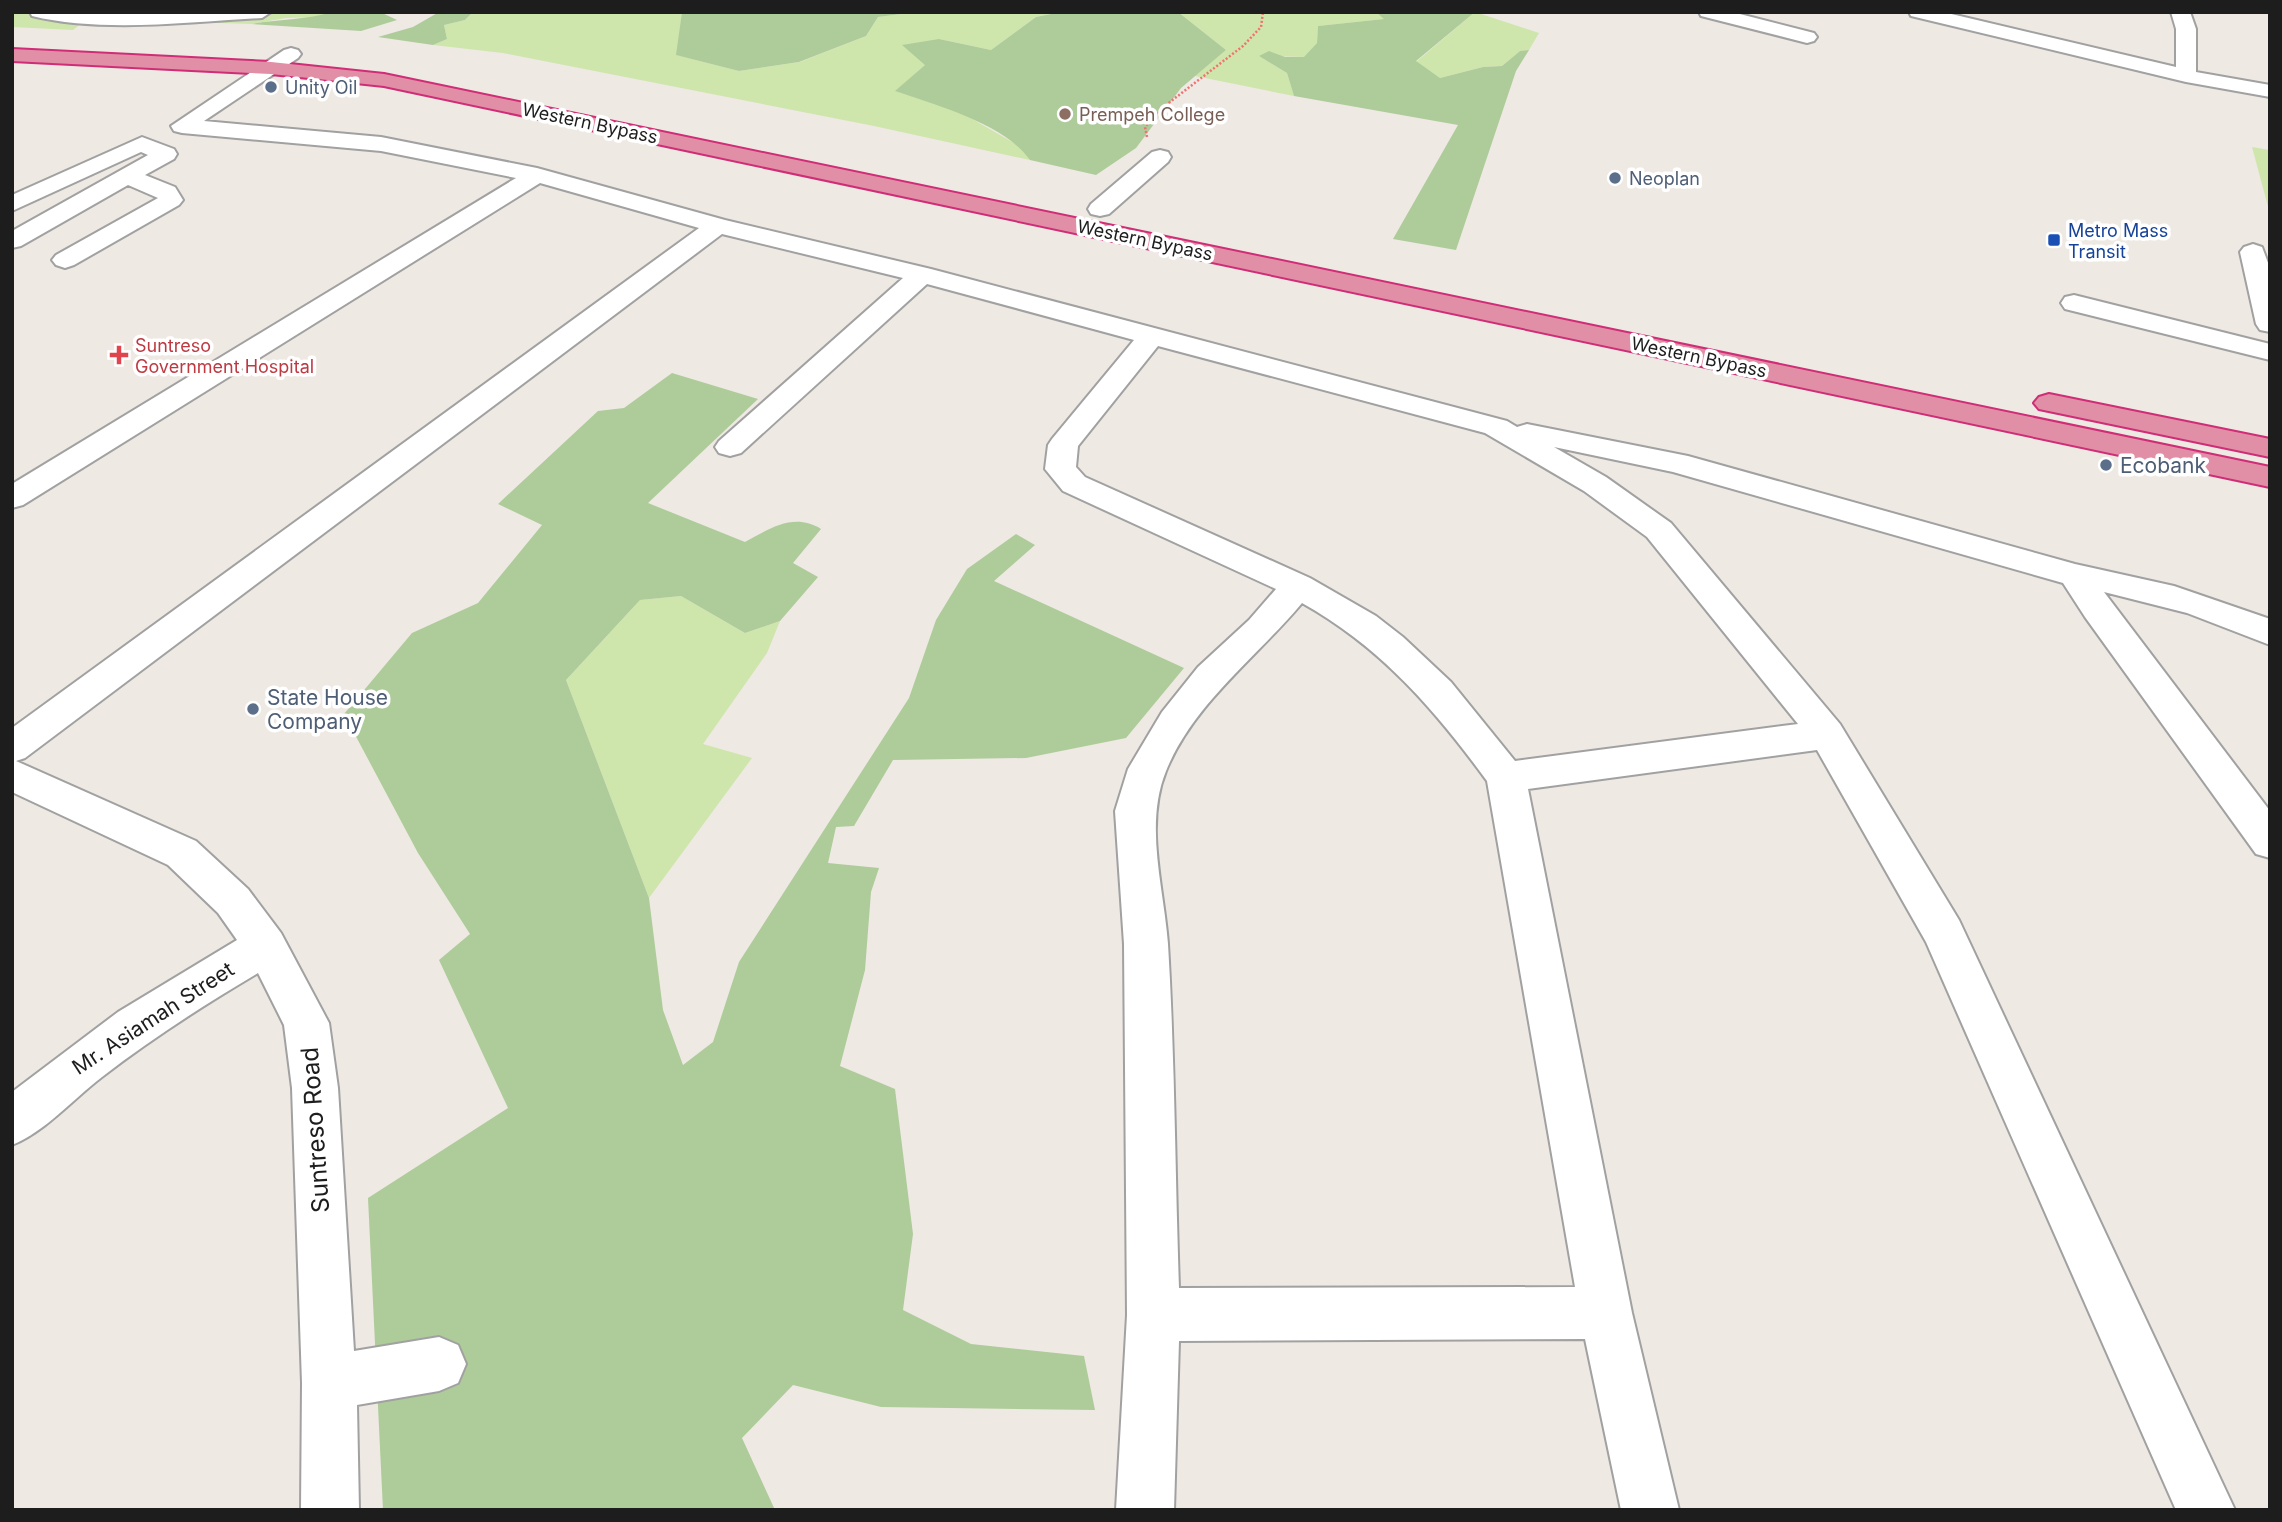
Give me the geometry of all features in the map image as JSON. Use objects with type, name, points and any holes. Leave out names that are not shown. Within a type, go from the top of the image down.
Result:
[{"type":"highway","name":"Western Bypass","points":[[12,38],[203,47],[384,80],[2270,477]]},
{"type":"highway","name":"Western Bypass","points":[[12,55],[390,65],[1495,290]]},
{"type":"highway","points":[[2025,398],[2270,448]]},
{"type":"street","points":[[39,12],[65,17],[165,18],[262,12]]},
{"type":"street","points":[[1708,12],[1807,37]]},
{"type":"street","points":[[1918,12],[1947,15],[2186,76],[2270,91]]},
{"type":"street","points":[[2180,12],[2186,29],[2186,76]]},
{"type":"street","points":[[12,204],[182,126],[281,61]]},
{"type":"street","points":[[182,126],[381,144],[537,175],[718,226],[922,275],[1496,427],[1677,463],[2075,575],[2151,590],[2233,615],[2270,633]]},
{"type":"street","points":[[12,242],[166,155],[142,145]]},
{"type":"street","points":[[1100,209],[1160,157]]},
{"type":"street","points":[[12,498],[537,175]]},
{"type":"street","points":[[65,260],[171,200],[167,192],[129,177]]},
{"type":"street","points":[[12,748],[718,226]]},
{"type":"street","points":[[12,247],[100,269]]},
{"type":"street","points":[[2253,252],[2265,281],[2270,324]]},
{"type":"street","points":[[730,447],[922,275]]},
{"type":"street","points":[[2074,303],[2270,352]]},
{"type":"street","points":[[1151,337],[1063,445],[1060,469],[1074,484],[1298,586],[1335,605],[1375,631],[1413,663],[1452,705],[1506,777],[1606,1312],[1650,1510]]},
{"type":"street","points":[[1496,427],[1627,506],[1659,530],[1688,562],[1826,734],[1944,933],[2206,1510]]},
{"type":"street","points":[[1627,506],[1677,463]]},
{"type":"street","points":[[2075,575],[2097,609],[2270,842]]},
{"type":"street","points":[[1144,1510],[1153,1315],[1146,944],[1135,811],[1147,769],[1175,722],[1211,676],[1261,629],[1298,586]]},
{"type":"street","points":[[1506,777],[1826,734]]},
{"type":"street","name":"Suntreso Road","points":[[12,775],[182,853],[233,901],[266,946],[306,1023],[315,1088],[330,1383],[319,1503]]},
{"type":"street","name":"Mr. Asiamah Street","points":[[12,1122],[59,1081],[123,1033],[187,990],[266,946]]},
{"type":"street","points":[[1153,1315],[1606,1312]]},
{"type":"street","points":[[330,1383],[439,1364]]},
{"type":"path","points":[[1160,157],[1149,147],[1145,127],[1166,105],[1242,46],[1261,27],[1263,12]]},
{"type":"green space","points":[[12,12],[86,20],[73,30],[12,27]]},
{"type":"green space","points":[[281,12],[332,12],[318,17],[286,18],[251,24],[162,21],[253,17]]},
{"type":"green space","points":[[332,12],[380,12],[397,20],[361,31],[251,24],[313,17]]},
{"type":"green space","points":[[439,12],[473,12],[465,20],[444,25],[447,39],[433,45],[378,37],[413,27]]},
{"type":"green space","points":[[473,12],[682,12],[677,55],[739,71],[800,62],[866,36],[878,17],[916,12],[1061,12],[1036,17],[991,50],[939,39],[925,65],[896,91],[960,112],[1021,147],[1030,160],[874,126],[503,53],[433,45],[447,39],[444,25],[465,20]]},
{"type":"green space","points":[[682,12],[916,12],[878,17],[866,36],[799,62],[739,71],[676,55]]},
{"type":"green space","points":[[1061,12],[1178,12],[1226,50],[1181,88],[1136,148],[1096,175],[1030,160],[1019,147],[987,126],[949,109],[895,91],[925,65],[902,45],[939,39],[991,50],[1036,17]]},
{"type":"green space","points":[[1178,12],[1376,12],[1385,19],[1318,26],[1317,43],[1305,57],[1259,56],[1287,73],[1294,96],[1195,76],[1226,50]]},
{"type":"green space","points":[[1376,12],[1475,12],[1416,61],[1440,78],[1483,67],[1502,66],[1520,51],[1529,50],[1516,71],[1456,250],[1393,239],[1458,125],[1294,96],[1287,73],[1259,56],[1269,51],[1285,57],[1304,57],[1317,43],[1318,26],[1384,19]]},
{"type":"green space","points":[[1475,12],[1539,33],[1529,50],[1520,51],[1502,66],[1483,67],[1440,78],[1416,62]]},
{"type":"green space","points":[[2252,147],[2270,150],[2270,214]]},
{"type":"green space","points":[[672,373],[758,399],[648,503],[745,542],[791,522],[811,524],[821,529],[793,563],[818,577],[780,621],[745,633],[681,596],[640,600],[566,680],[649,898],[663,1010],[683,1065],[713,1042],[739,962],[909,698],[936,620],[967,569],[1016,534],[1035,545],[994,581],[1184,668],[1126,738],[1026,758],[893,760],[854,826],[836,827],[828,863],[879,868],[871,892],[865,970],[840,1066],[895,1089],[913,1234],[903,1310],[971,1344],[1084,1356],[1095,1410],[881,1407],[793,1385],[742,1438],[775,1510],[383,1510],[368,1198],[508,1108],[439,960],[470,934],[418,853],[344,714],[412,633],[478,603],[542,525],[498,504],[598,411],[624,408]]},
{"type":"green space","points":[[681,596],[745,633],[780,621],[767,653],[703,744],[752,758],[649,898],[566,680],[640,600]]},
{"type":"place","name":"Unity Oil","points":[[271,87]]},
{"type":"place","name":"Prempeh College","points":[[1065,114]]},
{"type":"place","name":"Neoplan","points":[[1615,178]]},
{"type":"place","name":"Metro Mass Transit","points":[[2054,240]]},
{"type":"place","name":"Suntreso Government Hospital","points":[[119,355]]},
{"type":"place","name":"Ecobank","points":[[2106,465]]},
{"type":"place","name":"State House Company","points":[[253,709]]}]
